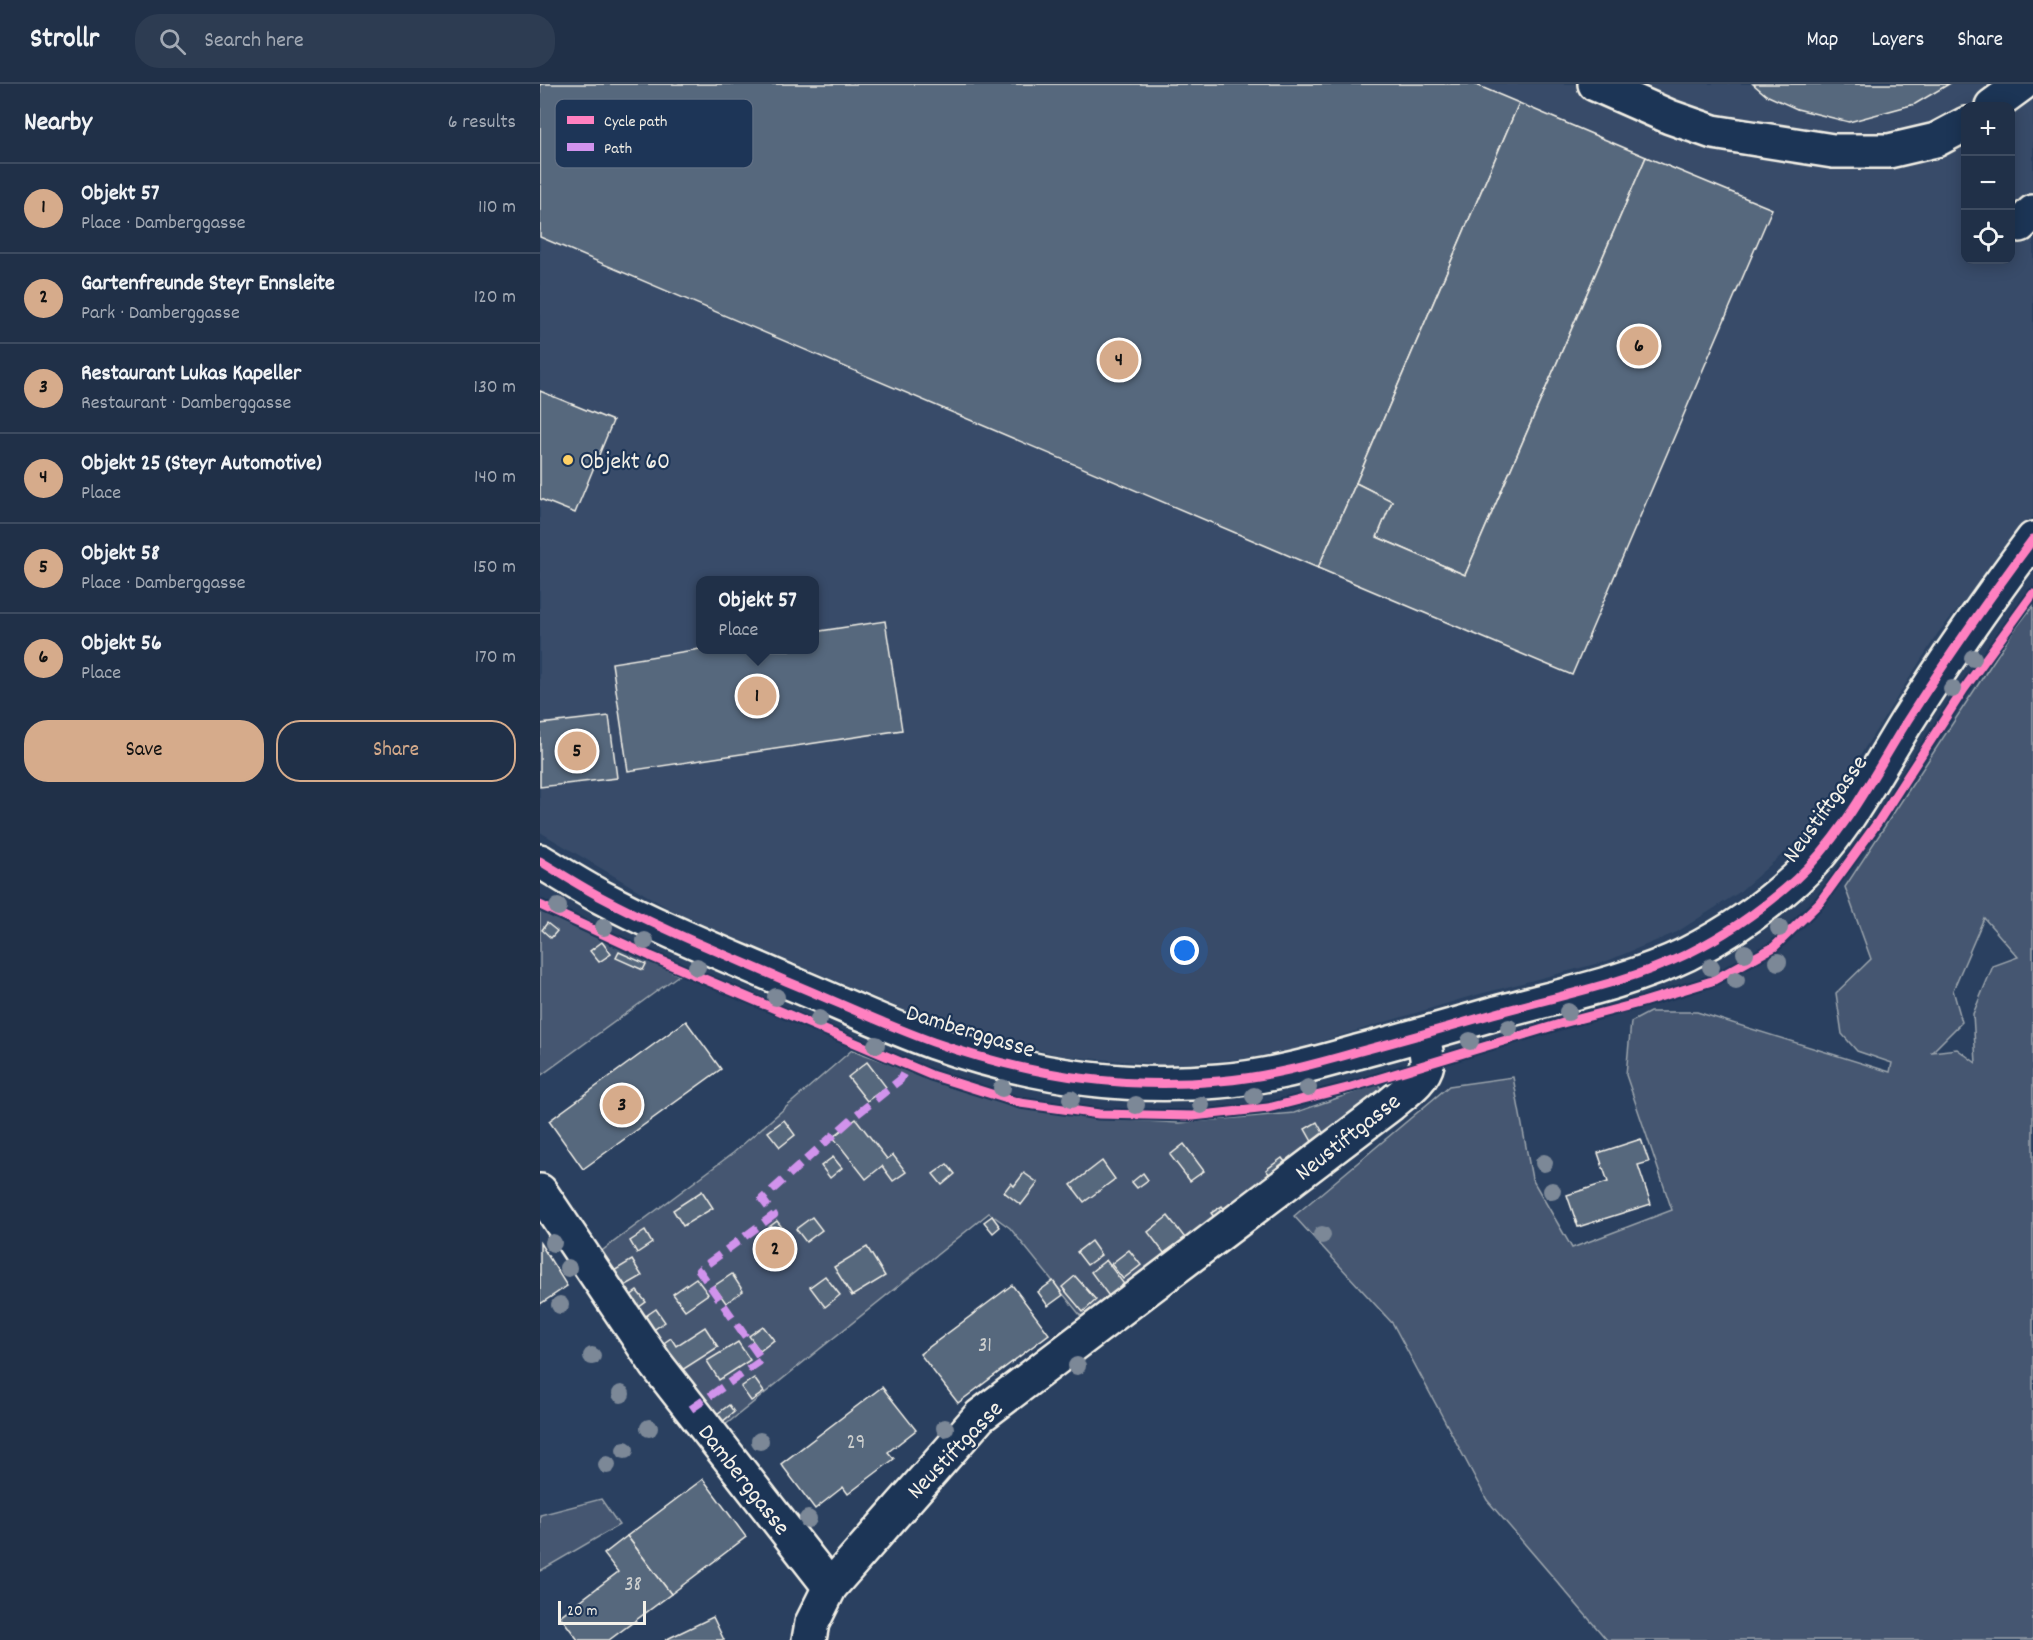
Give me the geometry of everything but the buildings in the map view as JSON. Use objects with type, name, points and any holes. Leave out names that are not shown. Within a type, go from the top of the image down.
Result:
[{"type":"street","points":[[1595,84],[1670,117],[1713,132],[1833,151],[1890,151],[1936,140],[1961,126]]},
{"type":"street","points":[[1997,102],[2022,84]]},
{"type":"street","name":"Neustiftgasse","points":[[809,1640],[812,1623],[830,1587],[980,1416],[1391,1104],[1406,1091],[1426,1067],[1422,1035],[1634,975],[1684,955],[1719,937],[1756,913],[1800,875],[1848,816],[1968,629],[2033,539]]},
{"type":"street","name":"Damberggasse","points":[[540,861],[602,897],[670,931],[868,1016],[932,1041],[1028,1069],[1077,1078],[1129,1082],[1217,1081],[1264,1076],[1291,1070],[1422,1035]]},
{"type":"street","name":"Damberggasse","points":[[540,1191],[656,1364],[830,1587]]},
{"type":"shaded area","points":[[540,84],[2033,84],[2033,517],[1938,633],[1833,798],[1802,837],[1738,893],[1677,932],[1607,961],[1468,997],[1273,1056],[1169,1065],[1062,1056],[930,1021],[678,914],[540,832]]},
{"type":"shaded area","points":[[2033,606],[2033,1640],[1607,1640],[1487,1500],[1393,1324],[1294,1216],[1449,1086],[1513,1077],[1532,1179],[1572,1248],[1672,1210],[1626,1075],[1631,1022],[1650,1012],[1697,1012],[1890,1072],[1892,1063],[1857,1051],[1842,1034],[1836,993],[1871,959],[1845,887],[2012,633]],"holes":[[[1984,918],[2018,957],[1993,966],[1973,1014],[1976,1063],[1957,1049],[1932,1052],[1962,1022],[1953,990]]]},
{"type":"shaded area","points":[[540,909],[679,975],[540,1076]]},
{"type":"shaded area","points":[[852,1050],[999,1102],[1078,1117],[1179,1123],[1294,1113],[1378,1084],[1388,1099],[1084,1320],[1010,1228],[989,1213],[719,1430],[591,1259],[733,1153]]},
{"type":"shaded area","points":[[601,1499],[619,1525],[540,1571],[540,1515]]},
{"type":"marked path","points":[[691,1409],[762,1360],[699,1270],[774,1215],[762,1199],[856,1115],[900,1080],[908,1065]]},
{"type":"cycle path","points":[[540,861],[601,897],[670,931],[896,1028],[1002,1063],[1074,1077],[1146,1083],[1219,1081],[1289,1070],[1641,973],[1687,954],[1716,938],[1771,901],[1796,879],[1829,844],[1857,804],[1937,674],[2033,539]]},
{"type":"cycle path","points":[[540,905],[650,956],[931,1075],[1020,1103],[1099,1114],[1193,1116],[1268,1108],[1351,1087],[1712,981],[1774,947],[1820,902],[1878,822],[1964,689],[2033,594]]},
{"type":"place","name":"Objekt 56","points":[[1639,346]]},
{"type":"place","name":"Objekt 25 (Steyr Automotive)","points":[[1119,360]]},
{"type":"place","name":"Objekt 60","points":[[568,460]]},
{"type":"place","name":"Objekt 57","points":[[757,696]]},
{"type":"place","name":"Objekt 58","points":[[577,751]]},
{"type":"place","name":"Restaurant Lukas Kapeller","points":[[622,1105]]},
{"type":"place","name":"Gartenfreunde Steyr Ennsleite","points":[[775,1249]]}]
